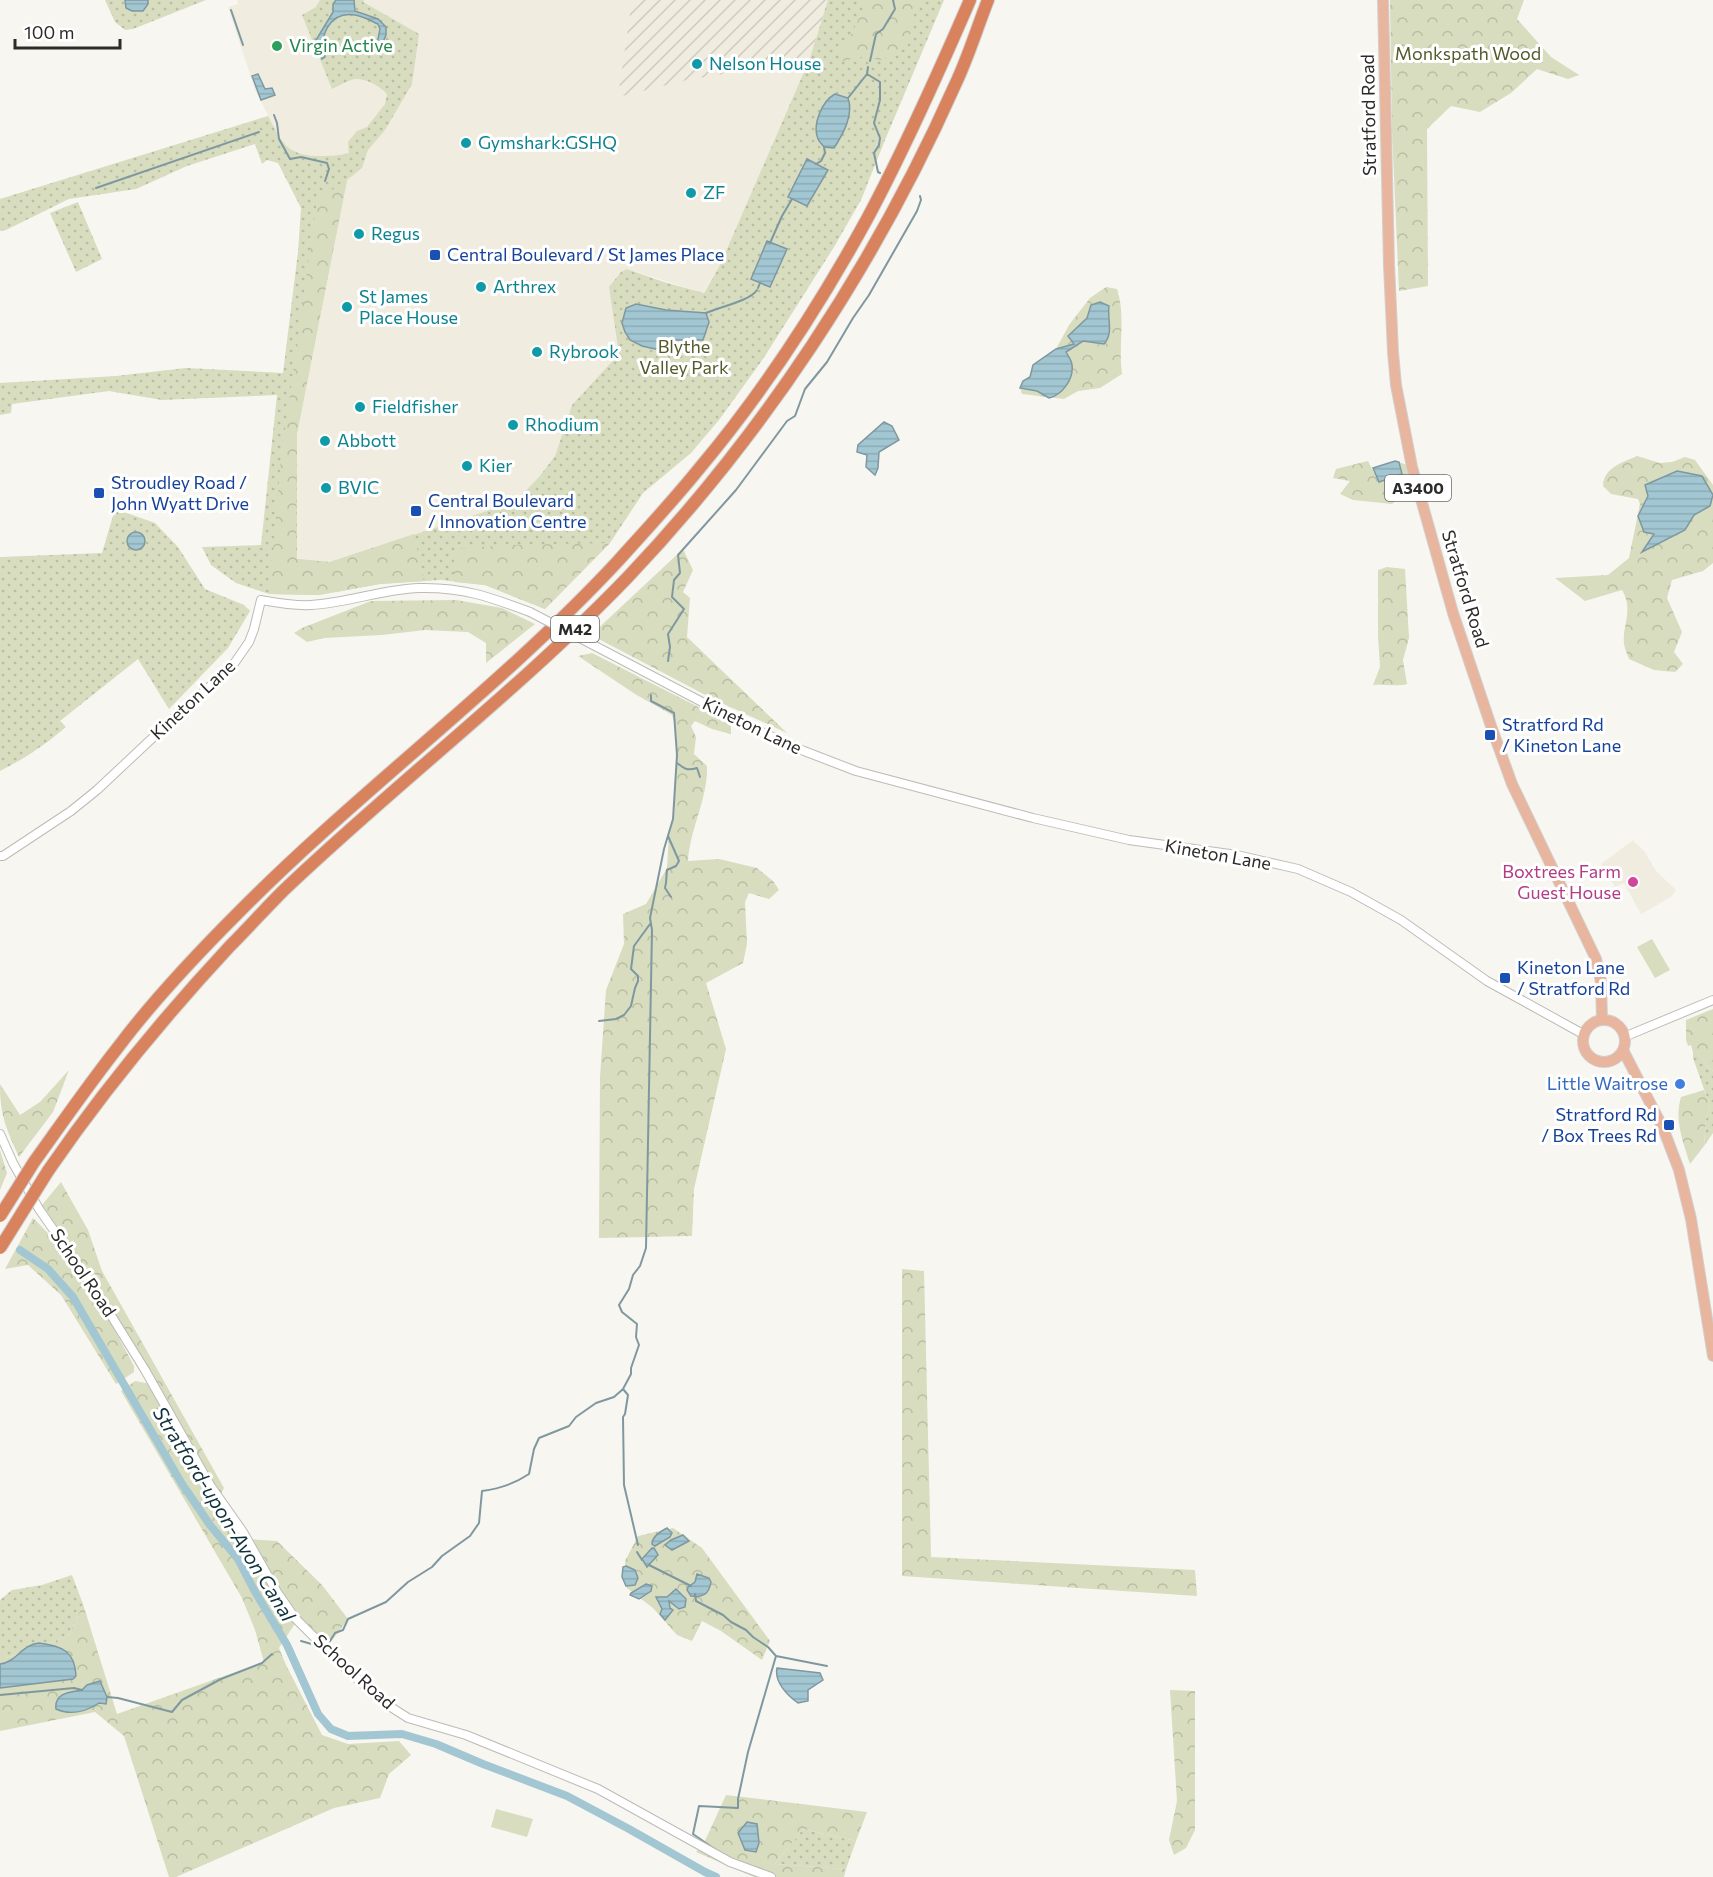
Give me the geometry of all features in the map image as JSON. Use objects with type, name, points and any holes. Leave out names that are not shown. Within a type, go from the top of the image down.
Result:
[{"type":"highway","name":"M42","points":[[0,1216],[34,1162],[121,1043],[241,909],[542,637],[615,564],[698,471],[745,410],[802,327],[865,222],[916,122],[970,0]]},
{"type":"highway","name":"M42","points":[[0,1248],[48,1171],[115,1079],[182,998],[282,892],[556,648],[627,578],[700,495],[769,406],[836,309],[900,199],[956,84],[988,0]]},
{"type":"main road","name":"Stratford Road","points":[[1383,0],[1393,352],[1396,385],[1412,467],[1453,613],[1512,784],[1596,959],[1601,981],[1602,1019]]},
{"type":"main road","points":[[1640,1084],[1625,1069],[1611,1062],[1600,1062],[1587,1055],[1583,1049],[1583,1034],[1589,1024],[1602,1019],[1616,1024],[1624,1037],[1623,1050],[1640,1084],[1672,1148],[1691,1219],[1713,1356]]},
{"type":"main road","points":[[1611,1062],[1623,1050]]},
{"type":"street","name":"Kineton Lane","points":[[1,858],[71,811],[97,790],[231,668],[249,642],[261,600],[313,605],[396,590],[463,590],[481,594],[530,612],[748,726],[804,752],[856,771],[1033,818],[1129,840],[1237,855],[1298,869],[1351,892],[1401,920],[1487,981],[1583,1034]]},
{"type":"street","points":[[1624,1037],[1713,1000]]},
{"type":"street","name":"School Road","points":[[0,1134],[13,1163],[39,1209],[120,1331],[210,1485],[243,1532],[277,1592],[295,1618],[347,1670],[383,1702],[408,1718],[466,1735],[598,1789],[730,1862],[771,1877]]},
{"type":"shaded area","points":[[237,0],[828,0],[810,58],[720,265],[703,293],[628,269],[609,287],[620,354],[572,405],[555,456],[515,503],[330,562],[296,560],[297,434],[347,180],[299,155],[281,141],[255,90],[228,7],[238,4]]},
{"type":"shaded area","points":[[632,0],[828,0],[810,58],[687,80],[618,97]]},
{"type":"shaded area","points":[[1633,840],[1645,852],[1656,871],[1676,890],[1671,897],[1641,914],[1624,883],[1615,887],[1601,864]]},
{"type":"green space","points":[[105,0],[206,0],[133,29],[125,30],[115,22]]},
{"type":"green space","name":"Blythe Valley Park","points":[[320,0],[364,0],[363,2],[419,34],[412,84],[385,130],[368,150],[362,168],[347,180],[297,433],[297,559],[330,562],[515,502],[555,456],[572,405],[619,354],[609,287],[621,272],[627,269],[704,293],[720,265],[810,58],[828,0],[944,0],[861,200],[763,359],[719,420],[691,453],[643,493],[610,543],[545,609],[485,585],[441,580],[380,584],[319,595],[269,594],[236,583],[211,565],[202,547],[261,545],[277,395],[162,400],[109,391],[12,404],[11,413],[0,415],[0,383],[116,376],[186,368],[283,373],[301,208],[278,163],[267,160],[262,164],[255,144],[187,166],[136,189],[69,199],[0,231],[0,199],[268,116],[281,139],[298,153],[316,156],[349,153],[348,142],[357,131],[367,127],[385,104],[387,94],[373,84],[360,79],[332,89],[302,15],[316,7]]},
{"type":"green space","points":[[867,0],[918,0],[908,37],[895,53],[881,60],[859,57],[840,62],[839,51],[847,44]]},
{"type":"green space","name":"Monkspath Wood","points":[[1390,0],[1524,0],[1517,19],[1551,57],[1579,75],[1568,79],[1537,69],[1511,93],[1480,112],[1451,106],[1427,129],[1428,286],[1399,291],[1392,131]]},
{"type":"green space","points":[[347,180],[297,434],[296,559],[330,562],[414,534],[424,581],[380,584],[319,595],[269,594],[281,459],[317,200]]},
{"type":"green space","points":[[78,202],[102,259],[76,272],[50,213]]},
{"type":"green space","points":[[1106,287],[1117,289],[1120,299],[1122,374],[1100,388],[1078,391],[1064,399],[1022,394],[1020,388],[1023,381],[1030,377],[1033,365],[1056,349],[1069,325],[1090,298]]},
{"type":"green space","points":[[1637,456],[1660,463],[1672,462],[1685,457],[1695,460],[1713,485],[1713,563],[1703,571],[1672,580],[1667,598],[1682,632],[1674,652],[1683,664],[1675,672],[1654,670],[1629,659],[1624,644],[1627,604],[1622,590],[1585,601],[1555,578],[1608,575],[1629,558],[1640,504],[1638,499],[1611,494],[1603,486],[1610,470]]},
{"type":"green space","points":[[1368,461],[1374,473],[1401,468],[1399,462],[1407,465],[1413,491],[1406,492],[1392,504],[1353,500],[1340,494],[1350,481],[1333,478],[1336,469]]},
{"type":"green space","points":[[115,509],[155,523],[178,547],[205,589],[244,605],[250,611],[228,648],[169,709],[138,659],[60,721],[66,727],[58,734],[0,771],[0,557],[102,553]]},
{"type":"green space","points":[[610,543],[545,609],[485,585],[454,582],[454,549],[507,545]]},
{"type":"green space","points":[[683,549],[693,570],[683,592],[690,598],[687,637],[787,733],[715,700],[591,635]]},
{"type":"green space","points":[[1387,567],[1405,569],[1409,638],[1403,660],[1407,684],[1403,685],[1373,685],[1380,667],[1378,570]]},
{"type":"green space","points":[[456,600],[502,608],[535,624],[486,663],[486,643],[468,632],[425,630],[324,638],[307,642],[294,633],[371,601]]},
{"type":"green space","points":[[592,653],[724,720],[731,726],[731,734],[695,721],[691,726],[696,737],[694,754],[707,766],[707,778],[688,861],[719,859],[757,868],[773,881],[779,890],[769,899],[749,893],[745,902],[747,944],[743,963],[706,983],[726,1049],[694,1189],[692,1236],[599,1238],[600,1077],[606,990],[624,944],[623,914],[646,904],[667,868],[677,755],[676,728],[672,715],[635,694],[578,656]]},
{"type":"green space","points":[[1652,939],[1670,970],[1655,978],[1637,947]]},
{"type":"green space","points":[[1713,1009],[1713,1071],[1697,1052],[1693,1052],[1691,1045],[1688,1046],[1686,1020]]},
{"type":"green space","points":[[1693,1052],[1697,1052],[1713,1071],[1713,1133],[1704,1146],[1706,1119],[1710,1106],[1693,1058]]},
{"type":"green space","points":[[69,1070],[53,1112],[19,1157],[5,1122],[0,1084],[20,1115],[40,1102]]},
{"type":"green space","points":[[1704,1090],[1710,1106],[1706,1119],[1704,1146],[1690,1164],[1680,1131],[1679,1106],[1681,1097]]},
{"type":"green space","points":[[0,1150],[7,1173],[0,1190]]},
{"type":"green space","points":[[61,1182],[88,1230],[102,1271],[224,1488],[220,1495],[69,1245],[42,1205]]},
{"type":"green space","points":[[33,1218],[63,1251],[90,1288],[134,1366],[134,1372],[116,1384],[61,1295],[28,1265],[5,1269]]},
{"type":"green space","points":[[902,1269],[924,1271],[931,1557],[1195,1570],[1197,1596],[902,1576]]},
{"type":"green space","points":[[135,1381],[150,1386],[203,1481],[241,1540],[277,1541],[322,1585],[348,1619],[327,1647],[298,1619],[279,1648],[322,1735],[348,1744],[399,1741],[411,1755],[389,1774],[380,1798],[334,1808],[176,1877],[169,1877],[124,1736],[95,1712],[0,1731],[0,1659],[25,1653],[69,1635],[83,1604],[117,1714],[264,1662],[255,1630],[242,1598],[121,1391]]},
{"type":"green space","points":[[673,1528],[702,1548],[770,1641],[762,1660],[721,1631],[702,1621],[692,1641],[677,1635],[653,1608],[627,1588],[625,1561],[638,1536]]},
{"type":"green space","points":[[72,1575],[83,1604],[69,1635],[25,1653],[0,1659],[0,1600],[12,1590],[42,1585]]},
{"type":"green space","points":[[1170,1690],[1195,1691],[1195,1830],[1186,1848],[1174,1855],[1169,1840],[1177,1801]]},
{"type":"green space","points":[[726,1795],[867,1812],[856,1841],[803,1829],[775,1864],[846,1869],[844,1877],[754,1877],[696,1852],[704,1843]]},
{"type":"green space","points":[[496,1809],[533,1819],[527,1837],[491,1827]]},
{"type":"green space","points":[[803,1829],[856,1841],[846,1869],[775,1864]]},
{"type":"water","points":[[125,0],[148,0],[148,4],[143,11],[132,11],[126,8]]},
{"type":"water","points":[[336,0],[354,0],[355,11],[378,19],[386,27],[386,35],[380,49],[377,44],[380,29],[378,24],[361,16],[346,15],[333,21],[328,27],[323,41],[325,57],[322,59],[316,40],[333,12],[333,4]]},
{"type":"water","points":[[258,74],[265,89],[272,88],[275,95],[261,100],[252,76]]},
{"type":"water","points":[[835,94],[848,98],[849,118],[834,148],[824,147],[816,133],[817,120],[826,102]]},
{"type":"water","points":[[807,159],[828,170],[807,206],[788,197]]},
{"type":"water","points":[[767,241],[787,249],[770,287],[751,279]]},
{"type":"water","points":[[1100,302],[1109,306],[1107,340],[1104,344],[1083,341],[1066,352],[1072,370],[1063,390],[1049,398],[1037,391],[1020,388],[1023,381],[1030,377],[1033,365],[1056,349],[1074,344],[1068,336],[1087,318],[1091,305]]},
{"type":"water","points":[[636,304],[666,310],[706,313],[709,322],[703,340],[675,340],[667,347],[655,349],[630,340],[622,323],[626,308]]},
{"type":"water","points":[[884,422],[892,426],[899,440],[879,452],[875,475],[866,467],[867,455],[857,452],[858,445]]},
{"type":"water","points":[[1395,461],[1399,462],[1402,474],[1379,482],[1373,468]]},
{"type":"water","points":[[1677,471],[1702,476],[1713,495],[1710,506],[1694,515],[1685,530],[1642,552],[1654,534],[1644,532],[1638,516],[1648,496],[1645,485]]},
{"type":"water","points":[[136,532],[142,535],[145,541],[142,547],[136,550],[130,547],[127,541],[130,535]]},
{"type":"water","points":[[667,1528],[672,1533],[670,1537],[655,1546],[652,1544],[655,1537]]},
{"type":"water","points":[[683,1535],[689,1541],[672,1550],[665,1545],[671,1540]]},
{"type":"water","points":[[652,1548],[658,1555],[647,1567],[642,1559]]},
{"type":"water","points":[[623,1567],[635,1570],[638,1578],[635,1585],[626,1586],[622,1577]]},
{"type":"water","points":[[697,1574],[709,1578],[710,1586],[705,1594],[691,1596],[687,1590],[695,1582]]},
{"type":"water","points":[[646,1584],[652,1586],[651,1591],[639,1599],[630,1595],[631,1593]]},
{"type":"water","points":[[676,1589],[686,1599],[685,1607],[679,1609],[669,1601],[670,1608],[673,1610],[665,1620],[660,1614],[662,1609],[656,1597],[667,1597]]},
{"type":"water","points":[[39,1643],[66,1651],[73,1661],[76,1676],[73,1679],[0,1688],[0,1664],[11,1660],[33,1644]]},
{"type":"water","points":[[777,1668],[820,1673],[823,1680],[808,1690],[808,1701],[798,1703],[786,1693],[780,1683]]},
{"type":"water","points":[[100,1681],[107,1697],[106,1704],[99,1703],[73,1712],[56,1709],[60,1696],[82,1690],[87,1685]]},
{"type":"water","points":[[747,1822],[757,1824],[759,1843],[756,1852],[745,1850],[738,1833]]},
{"type":"waterway","points":[[870,61],[876,34],[883,29],[895,9],[893,0]]},
{"type":"waterway","points":[[231,10],[243,45]]},
{"type":"waterway","points":[[868,67],[867,74],[880,82],[880,100],[874,123],[880,138],[874,153],[880,173]]},
{"type":"waterway","points":[[848,98],[867,74]]},
{"type":"waterway","points":[[274,115],[279,139],[290,159],[301,157],[327,163],[329,169],[325,181]]},
{"type":"waterway","points":[[96,188],[259,132]]},
{"type":"waterway","points":[[816,164],[821,161],[825,153],[824,147]]},
{"type":"waterway","points":[[668,661],[670,647],[668,634],[684,609],[672,597],[674,580],[680,573],[678,555],[736,490],[787,421],[795,416],[805,389],[827,362],[917,211],[920,196]]},
{"type":"waterway","points":[[770,243],[792,199]]},
{"type":"waterway","points":[[758,288],[760,283]]},
{"type":"waterway","points":[[706,313],[741,301],[757,290]]},
{"type":"waterway","points":[[326,1642],[330,1641],[335,1633],[343,1630],[348,1619],[386,1602],[408,1582],[432,1567],[442,1556],[470,1536],[479,1523],[482,1491],[506,1486],[529,1474],[534,1449],[539,1438],[569,1426],[576,1417],[596,1403],[614,1397],[623,1389],[631,1374],[639,1345],[636,1337],[637,1324],[622,1312],[619,1305],[629,1289],[633,1275],[640,1266],[646,1248],[652,930],[650,918],[664,849],[673,819],[677,755],[674,713],[651,701],[651,695]]},
{"type":"waterway","points":[[677,763],[686,769],[697,768],[700,777]]},
{"type":"waterway","points":[[668,836],[679,861],[676,866],[667,870],[665,888],[671,897]]},
{"type":"waterway","points":[[599,1021],[616,1019],[624,1015],[631,1006],[638,981],[638,976],[631,969],[634,946],[650,924]]},
{"type":"waterway","name":"Stratford-upon-Avon Canal","points":[[20,1250],[48,1269],[73,1297],[182,1484],[210,1525],[238,1559],[287,1645],[318,1714],[331,1729],[348,1736],[402,1734],[436,1744],[567,1796],[716,1877]]},
{"type":"waterway","points":[[623,1389],[628,1395],[623,1417],[624,1485],[638,1545]]},
{"type":"waterway","points":[[637,1552],[642,1560]]},
{"type":"waterway","points":[[649,1565],[691,1586]]},
{"type":"waterway","points":[[695,1594],[696,1601],[746,1630],[776,1656],[748,1752],[738,1808],[699,1806],[693,1834],[716,1850]]},
{"type":"waterway","points":[[301,1641],[315,1645]]},
{"type":"waterway","points":[[107,1697],[172,1712],[182,1700],[221,1679],[262,1663],[272,1654]]},
{"type":"waterway","points":[[776,1656],[827,1666]]},
{"type":"waterway","points":[[0,1695],[74,1688],[82,1690]]},
{"type":"place","name":"Virgin Active","points":[[277,46]]},
{"type":"place","name":"Nelson House","points":[[697,64]]},
{"type":"place","name":"Gymshark:GSHQ","points":[[466,143]]},
{"type":"place","name":"ZF","points":[[691,193]]},
{"type":"place","name":"Regus","points":[[359,234]]},
{"type":"place","name":"Central Boulevard / St James Place","points":[[435,255]]},
{"type":"place","name":"Arthrex","points":[[481,287]]},
{"type":"place","name":"St James Place House","points":[[347,307]]},
{"type":"place","name":"Rybrook","points":[[537,352]]},
{"type":"place","name":"Fieldfisher","points":[[360,407]]},
{"type":"place","name":"Rhodium","points":[[513,425]]},
{"type":"place","name":"Abbott","points":[[325,441]]},
{"type":"place","name":"Kier","points":[[467,466]]},
{"type":"place","name":"BVIC","points":[[326,488]]},
{"type":"place","name":"Stroudley Road / John Wyatt Drive","points":[[99,493]]},
{"type":"place","name":"Central Boulevard / Innovation Centre","points":[[416,511]]},
{"type":"place","name":"Stratford Rd / Kineton Lane","points":[[1490,735]]},
{"type":"place","name":"Boxtrees Farm Guest House","points":[[1633,882]]},
{"type":"place","name":"Kineton Lane / Stratford Rd","points":[[1505,978]]},
{"type":"place","name":"Little Waitrose","points":[[1680,1084]]},
{"type":"place","name":"Stratford Rd / Box Trees Rd","points":[[1669,1125]]}]
